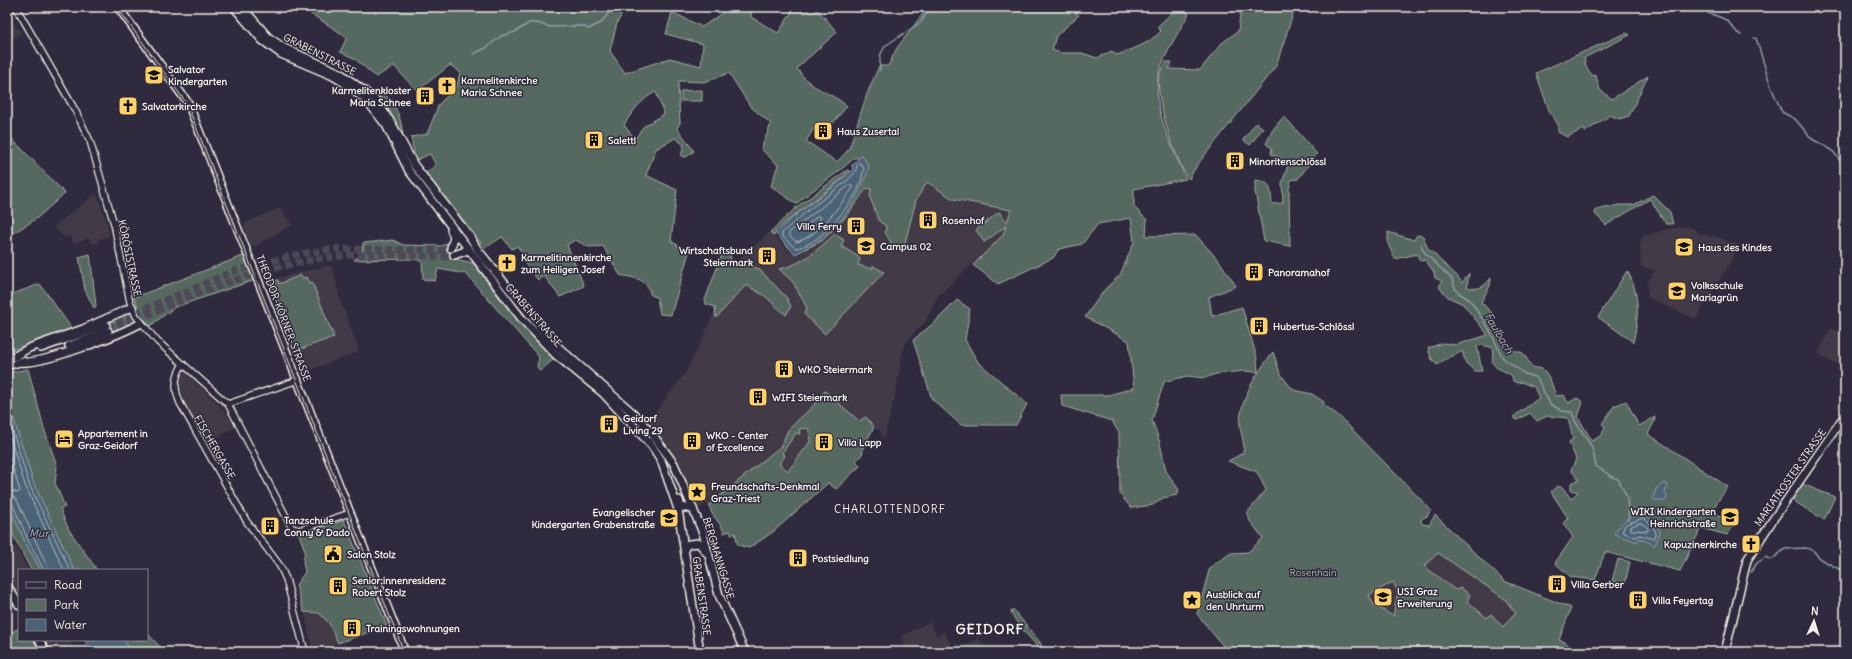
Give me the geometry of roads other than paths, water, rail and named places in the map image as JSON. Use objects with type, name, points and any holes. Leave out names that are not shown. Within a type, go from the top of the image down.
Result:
[{"type":"main road","name":"THEODOR-KÖRNER-STRASSE","points":[[118,7],[188,103],[405,652]]},
{"type":"main road","name":"GRABENSTRASSE","points":[[234,7],[262,40],[294,61],[333,76],[346,84],[368,102],[386,125],[410,171],[447,222],[468,244],[476,248],[550,340],[619,399],[641,421],[664,449]]},
{"type":"main road","name":"GRABENSTRASSE","points":[[242,7],[268,37],[284,48],[340,73],[375,99],[392,124],[414,165],[522,319],[546,346],[603,393],[640,432],[661,460],[678,509],[700,652]]},
{"type":"main road","points":[[447,222],[454,237],[453,251],[468,244]]},
{"type":"main road","points":[[18,359],[29,348],[83,329],[132,307]]},
{"type":"main road","points":[[18,359],[26,363],[59,354],[98,341],[141,323]]},
{"type":"main road","points":[[8,364],[67,340],[107,328]]},
{"type":"main road","name":"MARIATROSTER STRASSE","points":[[1725,652],[1747,560],[1772,520],[1845,415]]},
{"type":"main road","name":"BERGMANNGASSE","points":[[664,449],[674,464],[703,533],[707,554],[719,595],[745,652]]},
{"type":"main road","points":[[669,481],[674,487],[682,507],[693,509]]},
{"type":"main road","points":[[684,548],[689,544],[699,543],[707,554]]},
{"type":"main road","points":[[7,585],[18,603]]},
{"type":"main road","points":[[40,641],[46,652]]},
{"type":"street","name":"KÖRÖSISTRASSE","points":[[16,7],[75,110],[90,141],[114,224],[122,269],[132,307],[141,323],[157,341],[198,375],[228,404],[294,530],[299,530],[350,513]]},
{"type":"street","name":"FISCHERGASSE","points":[[183,364],[176,376],[180,403],[256,536],[280,566],[286,579],[305,652]]},
{"type":"street","points":[[228,404],[298,380]]},
{"type":"water","points":[[862,155],[869,167],[858,195],[850,207],[832,229],[809,247],[795,254],[776,234],[794,216],[844,178],[853,169],[852,165]]},
{"type":"water","name":"Mur","points":[[7,398],[33,482],[74,569],[40,569],[26,544],[7,501]]},
{"type":"water","points":[[1664,483],[1668,485],[1665,493],[1667,498],[1665,501],[1656,501],[1653,498],[1656,489]]},
{"type":"water","points":[[1645,514],[1658,526],[1660,533],[1655,545],[1639,538],[1637,542],[1614,534],[1627,520],[1635,516]]},
{"type":"water","points":[[85,641],[124,641],[133,652],[93,652]]},
{"type":"waterway","points":[[473,54],[486,48],[501,36],[515,32],[529,23],[537,23],[550,27],[583,26],[588,29],[601,23],[613,7]]},
{"type":"waterway","points":[[929,11],[932,11],[938,7]]},
{"type":"waterway","points":[[880,71],[880,56],[885,46],[921,22],[927,12]]},
{"type":"waterway","points":[[1708,13],[1725,19],[1737,33],[1741,35]]},
{"type":"waterway","points":[[1754,38],[1756,38],[1771,87],[1782,112],[1795,119],[1812,139],[1832,150],[1845,167]]},
{"type":"waterway","name":"Faulbach","points":[[1421,245],[1425,253],[1452,279],[1455,288],[1459,293],[1470,300],[1489,329],[1503,358],[1525,374],[1537,378],[1550,404],[1562,411],[1572,412],[1575,421],[1592,447],[1596,466],[1612,477],[1618,479],[1627,497],[1629,521]]},
{"type":"waterway","name":"Faulbach","points":[[1751,572],[1757,563],[1766,557],[1771,560],[1785,549],[1804,548],[1812,549],[1820,559],[1841,570],[1845,568]]},
{"type":"tunnel","points":[[106,325],[237,270],[296,255],[331,249],[443,250],[451,248]]},
{"type":"tunnel","points":[[108,331],[218,286],[274,268],[332,257],[360,255],[445,257],[454,255]]},
{"type":"tram line","points":[[117,7],[187,104],[404,652]]},
{"type":"place","name":"Salvator Kindergarten","points":[[154,75]]},
{"type":"place","name":"Karmelitenkirche Maria Schnee","points":[[447,86]]},
{"type":"place","name":"Karmelitenkloster Maria Schnee","points":[[425,96]]},
{"type":"place","name":"Salvatorkirche","points":[[128,106]]},
{"type":"place","name":"Haus Zusertal","points":[[823,131]]},
{"type":"place","name":"Salettl","points":[[594,140]]},
{"type":"place","name":"Minoritenschlössl","points":[[1235,161]]},
{"type":"place","name":"Rosenhof","points":[[928,220]]},
{"type":"place","name":"Villa Ferry","points":[[856,226]]},
{"type":"place","name":"Campus 02","points":[[866,246]]},
{"type":"place","name":"Haus des Kindes","points":[[1684,247]]},
{"type":"place","name":"Wirtschaftsbund Steiermark","points":[[767,256]]},
{"type":"place","name":"Karmelitinnenkirche zum Heiligen Josef","points":[[507,263]]},
{"type":"place","name":"Panoramahof","points":[[1254,272]]},
{"type":"place","name":"Volksschule Mariagrün","points":[[1677,291]]},
{"type":"place","name":"Hubertus-Schlössl","points":[[1259,326]]},
{"type":"place","name":"WKO Steiermark","points":[[784,369]]},
{"type":"place","name":"WIFI Steiermark","points":[[758,397]]},
{"type":"place","name":"Geidorf Living 29","points":[[609,424]]},
{"type":"place","name":"Appartement in Graz-Geidorf","points":[[64,439]]},
{"type":"place","name":"WKO - Center of Excellence","points":[[692,441]]},
{"type":"place","name":"Villa Lapp","points":[[824,442]]},
{"type":"place","name":"Freundschafts-Denkmal Graz-Triest","points":[[697,492]]},
{"type":"place","name":"WIKI Kindergarten Heinrichstraße","points":[[1730,517]]},
{"type":"place","name":"Evangelischer Kindergarten Grabenstraße","points":[[669,518]]},
{"type":"place","name":"Tanzschule Conny & Dado","points":[[270,526]]},
{"type":"place","name":"Kapuzinerkirche","points":[[1751,544]]},
{"type":"place","name":"Salon Stolz","points":[[333,554]]},
{"type":"place","name":"Postsiedlung","points":[[798,558]]},
{"type":"place","name":"Villa Gerber","points":[[1557,584]]},
{"type":"place","name":"Senior:innenresidenz Robert Stolz","points":[[338,586]]},
{"type":"place","name":"USI Graz Erweiterung","points":[[1383,597]]},
{"type":"place","name":"Ausblick auf den Uhrturm","points":[[1192,600]]},
{"type":"place","name":"Villa Feyertag","points":[[1638,600]]},
{"type":"place","name":"Trainingswohnungen","points":[[352,628]]},
{"type":"district","name":"CHARLOTTENDORF","points":[[890,509]]},
{"type":"district","name":"GEIDORF","points":[[990,629]]},
{"type":"park label","name":"Rosenhain","points":[[1313,572]]}]
